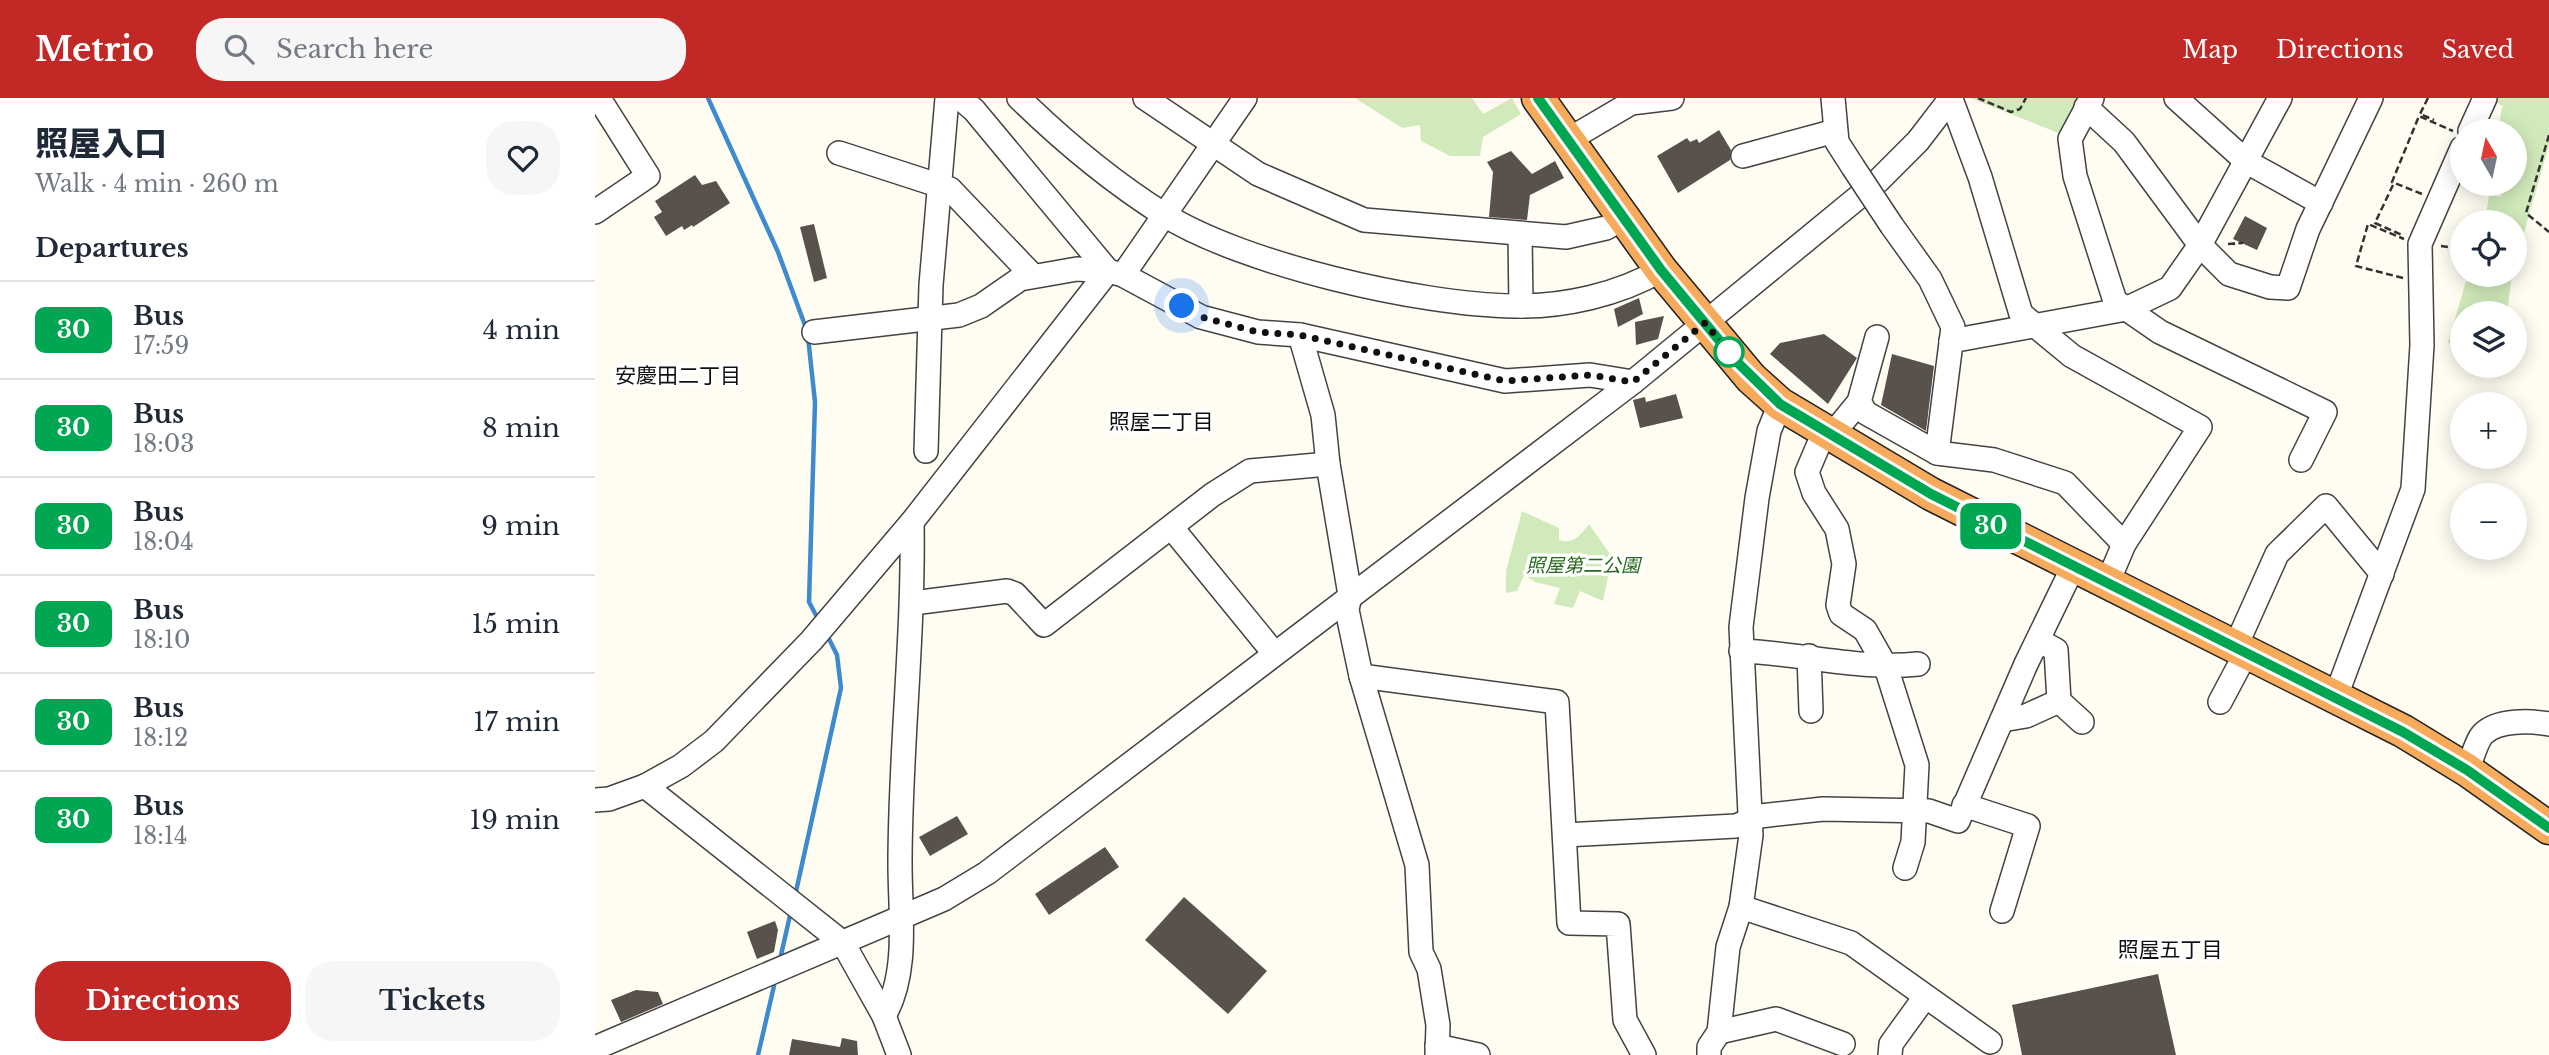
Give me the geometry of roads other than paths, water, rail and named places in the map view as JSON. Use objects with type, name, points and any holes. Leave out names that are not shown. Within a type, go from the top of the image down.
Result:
[{"type":"highway","points":[[1538,98],[1661,270],[1751,378],[1780,404],[1902,479],[2073,568],[2336,696],[2467,770],[2549,828]]},
{"type":"street","points":[[926,451],[931,285],[947,98]]},
{"type":"street","points":[[960,98],[974,110],[1116,273],[1201,317],[1258,332],[1300,335],[1505,381],[1590,375],[1633,382]]},
{"type":"street","points":[[1019,98],[1075,150],[1164,214],[1209,238],[1305,269],[1423,298],[1521,306],[1571,301],[1613,292],[1661,270]]},
{"type":"street","points":[[1145,98],[1258,174],[1364,220],[1566,237],[1606,228],[1624,218]]},
{"type":"street","points":[[595,800],[609,799],[645,786],[681,766],[714,741],[811,641],[1164,214],[1245,98]]},
{"type":"street","points":[[1568,140],[1631,100],[1672,98]]},
{"type":"street","points":[[1833,98],[1837,142],[1930,279],[1953,327],[1937,453]]},
{"type":"street","points":[[2176,98],[2248,162],[2321,203]]},
{"type":"street","points":[[1951,341],[2126,309],[2170,288],[2200,245],[2248,162],[2280,98]]},
{"type":"street","points":[[2301,460],[2325,412],[2160,332],[2115,301],[2075,176],[2070,139],[2089,103],[2124,142],[2200,245],[2229,274],[2270,287],[2288,288],[2308,229],[2371,98]]},
{"type":"street","points":[[595,1048],[944,899],[997,865],[1350,594],[1633,382],[1878,181],[1918,141],[1951,99]]},
{"type":"street","points":[[1951,99],[1980,177],[2021,314],[2072,356],[2200,427],[2124,544],[2107,583]]},
{"type":"street","points":[[2474,119],[2481,99]]},
{"type":"street","points":[[595,212],[647,176],[600,100]]},
{"type":"street","points":[[1743,156],[1835,131]]},
{"type":"street","points":[[839,153],[950,189],[1033,275]]},
{"type":"street","points":[[2336,696],[2413,489],[2422,345],[2420,244],[2450,175]]},
{"type":"street","points":[[1520,234],[1521,306]]},
{"type":"street","points":[[814,332],[960,315],[981,306],[1020,279],[1033,275],[1077,270],[1116,273]]},
{"type":"street","points":[[1300,335],[1323,415],[1328,464],[1350,594],[1347,610],[1361,676],[1417,866],[1421,952],[1429,969],[1438,1025],[1437,1050],[1478,1055]]},
{"type":"street","points":[[1877,337],[1859,402],[1827,434],[1807,472],[1814,493],[1837,529],[1844,564],[1838,605],[1842,614],[1865,630],[1886,667],[1917,765],[1913,842],[1905,868]]},
{"type":"street","points":[[1859,402],[1866,413],[1937,453],[1994,460],[2065,483],[2124,544]]},
{"type":"street","points":[[1707,1047],[1728,947],[1741,907],[1751,835],[1741,651],[1749,548],[1769,431],[1780,404]]},
{"type":"street","points":[[913,603],[1007,591],[1015,594],[1044,625],[1250,471],[1328,464]]},
{"type":"street","points":[[2220,702],[2277,554],[2326,506],[2382,574]]},
{"type":"street","points":[[884,1016],[895,998],[902,916],[900,864],[913,603],[912,522]]},
{"type":"street","points":[[1172,528],[1274,653]]},
{"type":"street","points":[[1565,835],[1736,826],[1777,813],[1823,809],[1929,811],[1958,821],[2073,568]]},
{"type":"street","points":[[2038,640],[2056,650],[2059,701],[2082,722]]},
{"type":"street","points":[[1741,651],[1809,656],[1886,667],[1918,664]]},
{"type":"street","points":[[1809,656],[1811,711]]},
{"type":"street","points":[[1361,676],[1557,702],[1569,923],[1618,923],[1625,1020],[1644,1055]]},
{"type":"street","points":[[2002,720],[2026,716],[2059,701]]},
{"type":"street","points":[[2467,770],[2481,735],[2490,729],[2533,722],[2549,724]]},
{"type":"street","points":[[645,786],[843,943],[884,1016],[899,1055]]},
{"type":"street","points":[[1964,805],[2028,826],[2002,911]]},
{"type":"street","points":[[1741,907],[1851,943],[1990,1042]]},
{"type":"street","points":[[1890,1055],[1891,1044],[1925,997]]},
{"type":"street","points":[[1707,1047],[1776,1019],[1843,1044]]},
{"type":"waterway","points":[[708,98],[778,252],[806,328]]},
{"type":"waterway","points":[[808,337],[815,402],[809,602],[818,619]]},
{"type":"waterway","points":[[795,896],[841,688],[837,655],[826,633]]},
{"type":"waterway","points":[[781,955],[791,911]]},
{"type":"waterway","points":[[758,1055],[774,986]]},
{"type":"district","name":"安慶田二丁目","points":[[678,376]]},
{"type":"district","name":"照屋二丁目","points":[[1161,422]]},
{"type":"district","name":"照屋五丁目","points":[[2170,950]]},
{"type":"park label","name":"照屋第二公園","points":[[1583,565]]}]
